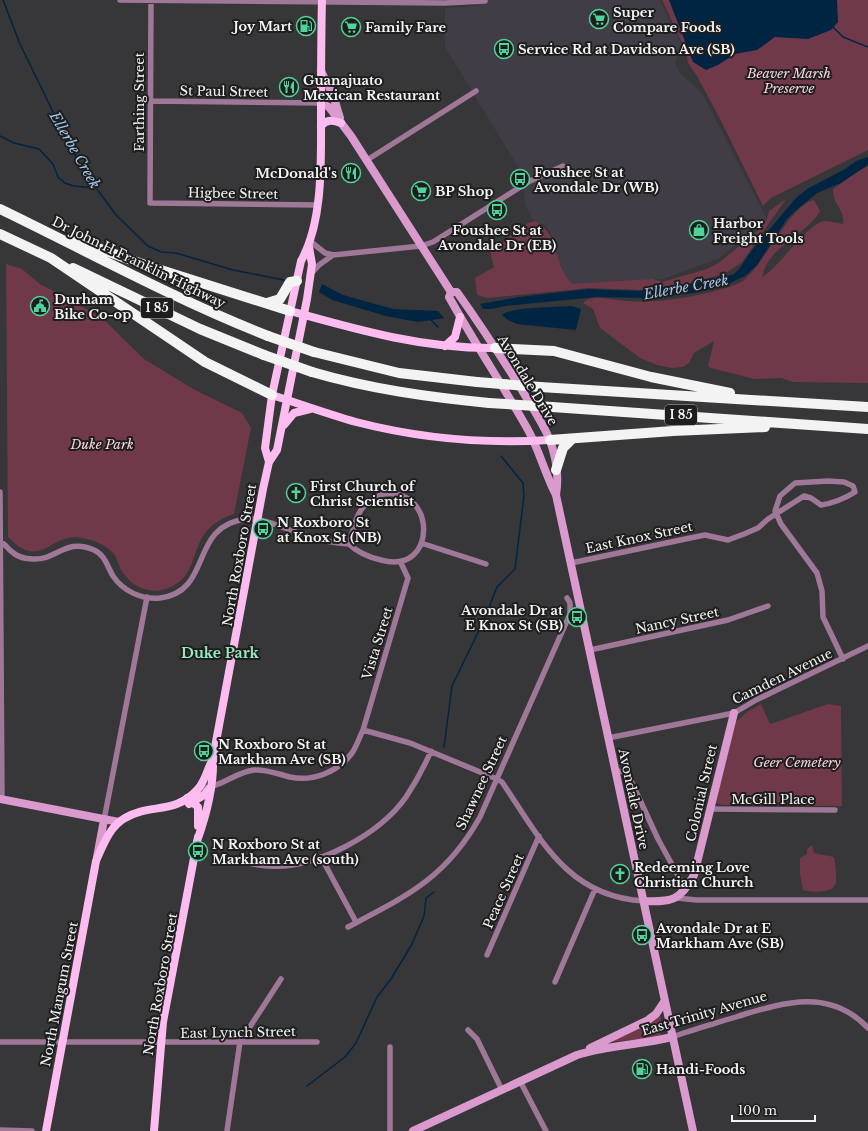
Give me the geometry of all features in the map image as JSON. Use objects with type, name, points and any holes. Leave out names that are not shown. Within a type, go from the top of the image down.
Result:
[{"type":"highway","name":"Dr John H Franklin Highway","points":[[0,209],[109,264],[205,309],[268,336],[314,352],[399,373],[477,382],[772,401]]},
{"type":"highway","points":[[24,220],[145,265],[290,311]]},
{"type":"highway","name":"I 85","points":[[0,234],[200,329],[264,355],[312,372],[366,386],[405,394],[489,403],[868,429]]},
{"type":"highway","points":[[51,258],[185,350],[219,370],[272,395]]},
{"type":"highway","points":[[267,303],[280,299],[290,282],[297,280]]},
{"type":"highway","points":[[495,348],[554,351],[684,385],[772,401]]},
{"type":"highway","name":"I 85","points":[[772,401],[868,407]]},
{"type":"highway","points":[[550,440],[673,431],[809,425]]},
{"type":"highway","points":[[556,470],[563,448],[572,439]]},
{"type":"main road","name":"North Roxboro Street","points":[[268,462],[277,450],[282,429],[304,315],[312,264],[310,244],[317,205],[320,173],[322,1]]},
{"type":"main road","name":"Avondale Drive","points":[[321,71],[333,95],[341,123]]},
{"type":"main road","name":"Avondale Drive","points":[[321,103],[329,107],[367,160],[451,292]]},
{"type":"main road","points":[[321,126],[325,121],[333,120],[341,123]]},
{"type":"main road","name":"North Roxboro Street","points":[[197,841],[203,824],[210,788],[213,758],[268,462],[265,448],[272,395],[301,261],[310,244]]},
{"type":"main road","name":"Avondale Drive","points":[[451,292],[449,297],[460,317],[528,430],[556,495],[693,1131]]},
{"type":"main road","name":"Avondale Drive","points":[[451,292],[458,292],[542,423],[550,440],[558,480],[556,495]]},
{"type":"main road","points":[[290,311],[383,337],[445,346],[495,348]]},
{"type":"main road","points":[[445,346],[455,337],[460,317]]},
{"type":"main road","points":[[272,395],[356,422],[424,435],[532,441],[550,440]]},
{"type":"main road","points":[[282,429],[294,413],[314,409]]},
{"type":"main road","name":"Colonial Street","points":[[677,898],[687,887],[694,875],[734,713]]},
{"type":"main road","points":[[190,800],[199,788],[213,758]]},
{"type":"main road","points":[[1,800],[119,822],[170,812],[190,800],[204,795],[210,788]]},
{"type":"main road","name":"North Roxboro Street","points":[[154,1131],[160,1043],[197,841],[199,811],[190,800]]},
{"type":"main road","name":"North Mangum Street","points":[[46,1131],[104,820]]},
{"type":"main road","name":"North Mangum Street","points":[[96,861],[107,837],[119,822]]},
{"type":"main road","points":[[644,901],[671,901],[677,898]]},
{"type":"main road","points":[[577,1055],[648,1020],[656,1014],[664,1002]]},
{"type":"main road","name":"East Trinity Avenue","points":[[413,1131],[577,1055],[592,1050],[650,1042],[672,1037]]},
{"type":"street","points":[[120,0],[446,3],[485,1]]},
{"type":"street","name":"Farthing Street","points":[[150,203],[151,0]]},
{"type":"street","points":[[367,160],[476,91]]},
{"type":"street","name":"St Paul Street","points":[[150,101],[321,103]]},
{"type":"street","points":[[310,244],[325,253],[333,255],[421,246],[433,242],[530,181],[564,166]]},
{"type":"street","name":"Higbee Street","points":[[150,203],[317,205]]},
{"type":"street","points":[[310,274],[320,264],[333,255]]},
{"type":"street","name":"East Knox Street","points":[[571,563],[705,535],[728,540],[758,528],[775,514],[804,496],[812,498],[821,505],[832,504],[855,492],[852,486],[844,482],[808,481],[795,483],[780,496],[775,508],[775,514]]},
{"type":"street","points":[[0,492],[1,800]]},
{"type":"street","points":[[1,542],[17,556],[34,560],[47,557],[69,547],[80,546],[90,548],[104,558],[113,576],[122,586],[137,595],[160,598],[168,596],[190,582],[197,571],[208,543],[213,535],[223,527],[244,520],[257,520],[324,541],[349,544],[358,553],[391,563],[401,562],[414,555],[424,534],[423,521],[415,506],[408,499],[400,495],[387,494],[372,498],[364,505],[355,522],[349,544]]},
{"type":"street","points":[[775,514],[817,574],[822,591],[823,617],[843,658]]},
{"type":"street","points":[[421,543],[486,564]]},
{"type":"street","name":"Vista Street","points":[[210,788],[243,772],[256,770],[295,778],[307,779],[318,777],[342,764],[353,752],[363,730],[408,578],[401,562]]},
{"type":"street","name":"North Mangum Street","points":[[104,820],[147,597]]},
{"type":"street","name":"Shawnee Street","points":[[348,927],[406,896],[429,880],[441,870],[462,847],[474,827],[497,779],[570,614],[570,603],[567,598]]},
{"type":"street","name":"Nancy Street","points":[[590,650],[728,620],[768,606]]},
{"type":"street","name":"Camden Avenue","points":[[608,738],[734,713],[756,700],[868,646]]},
{"type":"street","points":[[363,730],[431,751],[502,782],[539,836],[562,866],[575,878],[595,889],[618,898],[644,901]]},
{"type":"street","points":[[231,859],[260,865],[278,866],[321,857],[348,846],[386,818],[406,798],[422,771],[431,751]]},
{"type":"street","points":[[616,771],[627,772],[658,839],[681,881],[687,887]]},
{"type":"street","points":[[199,788],[210,788]]},
{"type":"street","name":"McGill Place","points":[[710,809],[836,810]]},
{"type":"street","name":"Peace Street","points":[[487,955],[539,836]]},
{"type":"street","points":[[321,857],[356,922]]},
{"type":"street","points":[[556,982],[595,889]]},
{"type":"street","points":[[677,898],[696,900],[868,900]]},
{"type":"street","points":[[227,1131],[240,1042],[281,979]]},
{"type":"street","name":"East Trinity Avenue","points":[[672,1037],[756,1011],[793,1002],[816,1002],[836,1006],[855,1017],[868,1028]]},
{"type":"street","points":[[468,1030],[477,1039],[502,1090]]},
{"type":"street","name":"East Lynch Street","points":[[0,1042],[318,1042]]},
{"type":"street","points":[[390,1047],[390,1131]]},
{"type":"street","points":[[520,1081],[546,1131]]},
{"type":"street","points":[[0,1130],[32,1131]]},
{"type":"shaded area","points":[[479,0],[660,0],[681,44],[675,64],[680,73],[702,93],[767,219],[718,259],[663,279],[567,285],[551,235],[546,226],[533,220],[525,205],[523,175],[445,47],[445,8],[479,6]]},
{"type":"green space","name":"Beaver Marsh Preserve","points":[[662,0],[868,0],[868,150],[771,198],[763,206],[719,117],[697,76],[688,63],[686,51]]},
{"type":"green space","points":[[868,166],[868,383],[793,382],[781,378],[754,379],[711,368],[708,366],[714,341],[694,353],[689,363],[683,367],[672,368],[657,365],[640,358],[600,328],[593,309],[583,303],[592,298],[639,302],[665,300],[705,293],[737,284],[753,271],[788,222],[797,212],[805,204],[814,200],[820,211],[807,227],[772,257],[766,266],[762,277],[777,264],[810,229],[825,221],[843,224],[842,214],[835,200],[833,189],[843,182],[849,175]]},
{"type":"green space","points":[[786,199],[742,262],[726,273],[691,283],[643,290],[589,288],[487,298],[477,295],[475,278],[494,267],[490,252],[517,230],[535,221],[549,234],[561,268],[572,284],[653,279],[662,282],[707,269],[720,262],[761,228],[767,219],[769,211]]},
{"type":"green space","name":"Duke Park","points":[[6,264],[22,269],[40,284],[101,317],[144,359],[195,390],[242,413],[251,428],[234,514],[219,521],[206,532],[197,548],[188,571],[176,584],[159,591],[152,591],[139,587],[124,574],[111,551],[100,543],[91,540],[71,538],[62,540],[37,551],[29,551],[19,547],[8,537]]},
{"type":"green space","name":"Geer Cemetery","points":[[761,704],[770,724],[828,704],[841,706],[842,806],[723,805],[716,803],[736,722],[747,712]]},
{"type":"green space","points":[[812,845],[814,853],[834,857],[836,883],[830,890],[818,892],[803,890],[800,874],[800,858],[807,854],[807,849]]},
{"type":"green space","points":[[660,1015],[663,1029],[660,1035],[644,1039],[609,1042]]},
{"type":"water","points":[[669,0],[837,0],[838,22],[831,30],[808,39],[775,37],[757,50],[735,54],[718,65],[706,70],[693,62]]},
{"type":"water","points":[[868,157],[868,165],[841,183],[817,193],[794,212],[787,219],[757,265],[745,276],[724,286],[694,293],[647,298],[596,297],[506,306],[491,309],[483,309],[480,304],[520,297],[587,289],[639,291],[710,281],[734,274],[752,250],[796,198],[807,189],[845,169],[856,161]]},
{"type":"water","points":[[322,284],[343,295],[393,309],[438,311],[444,318],[418,322],[386,316],[332,300],[319,292]]},
{"type":"water","points":[[571,306],[581,309],[576,330],[517,324],[508,320],[502,315],[514,310]]},
{"type":"waterway","name":"Ellerbe Creek","points":[[3,0],[20,44],[83,170],[116,215],[148,246],[161,252],[176,253],[233,270],[284,280]]},
{"type":"waterway","points":[[833,27],[843,37],[868,47]]},
{"type":"waterway","points":[[0,136],[14,143],[39,149],[53,164],[58,177],[65,183],[73,186],[95,188]]},
{"type":"waterway","points":[[431,320],[438,327]]},
{"type":"waterway","points":[[444,747],[452,686],[484,620],[497,587],[515,569],[524,496],[523,483],[501,456]]},
{"type":"waterway","points":[[307,1086],[345,1057],[356,1043],[377,997],[391,979],[412,944],[424,916],[426,898],[434,892]]},
{"type":"place","name":"Super Compare Foods","points":[[599,19]]},
{"type":"place","name":"Joy Mart","points":[[306,26]]},
{"type":"place","name":"Family Fare","points":[[351,27]]},
{"type":"place","name":"Service Rd at Davidson Ave (SB)","points":[[504,49]]},
{"type":"place","name":"Guanajuato Mexican Restaurant","points":[[289,87]]},
{"type":"place","name":"McDonald's","points":[[351,173]]},
{"type":"place","name":"Foushee St at Avondale Dr (WB)","points":[[520,179]]},
{"type":"place","name":"BP Shop","points":[[421,191]]},
{"type":"place","name":"Foushee St at Avondale Dr (EB)","points":[[497,210]]},
{"type":"place","name":"Harbor Freight Tools","points":[[699,230]]},
{"type":"place","name":"Durham Bike Co-op","points":[[40,306]]},
{"type":"place","name":"First Church of Christ Scientist","points":[[296,493]]},
{"type":"place","name":"N Roxboro St at Knox St (NB)","points":[[263,529]]},
{"type":"place","name":"Avondale Dr at E Knox St (SB)","points":[[577,617]]},
{"type":"place","name":"N Roxboro St at Markham Ave (SB)","points":[[204,751]]},
{"type":"place","name":"N Roxboro St at Markham Ave (south)","points":[[198,851]]},
{"type":"place","name":"Redeeming Love Christian Church","points":[[620,874]]},
{"type":"place","name":"Avondale Dr at E Markham Ave (SB)","points":[[642,935]]},
{"type":"place","name":"Handi-Foods","points":[[642,1069]]},
{"type":"district","name":"Duke Park","points":[[220,653]]}]
